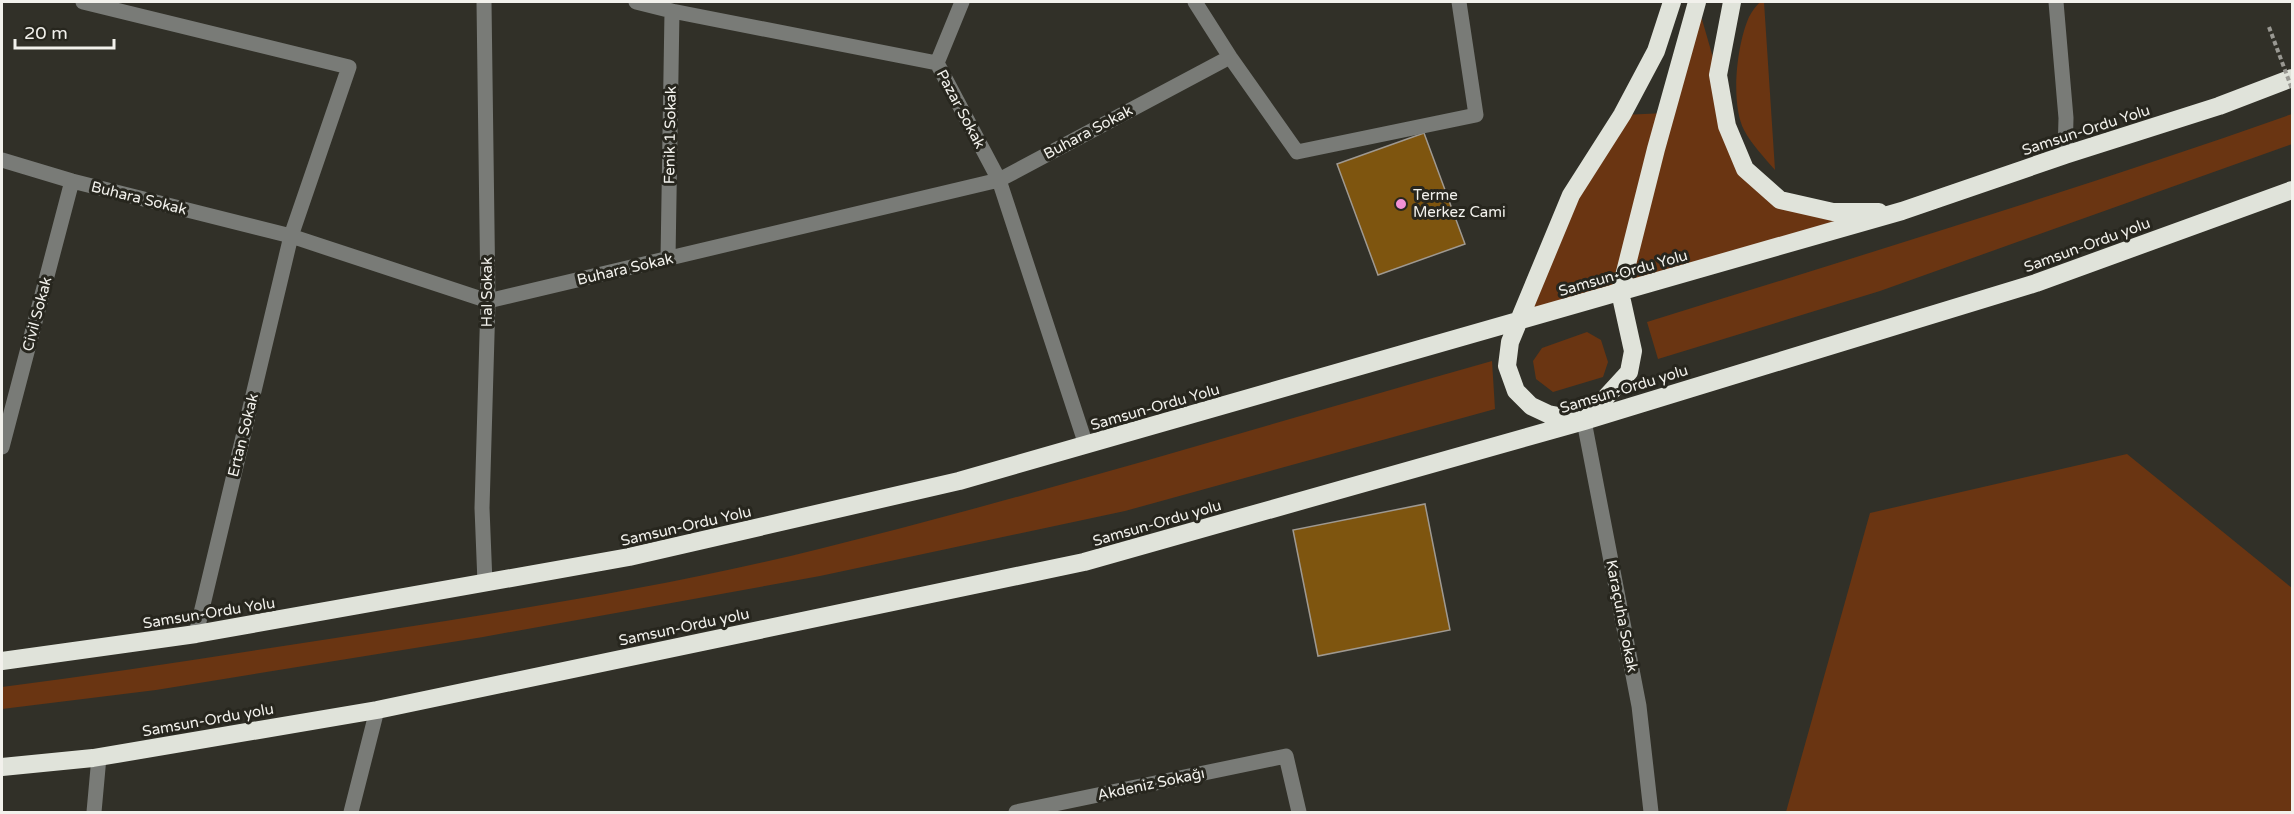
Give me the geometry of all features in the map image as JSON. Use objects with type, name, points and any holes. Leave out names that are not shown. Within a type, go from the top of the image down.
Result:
[{"type":"highway","points":[[1672,2],[1656,51],[1622,115],[1571,195],[1510,342],[1507,366],[1516,391],[1531,406],[1548,414],[1584,421],[1629,372],[1633,351],[1620,292],[1656,149],[1698,2]]},
{"type":"highway","points":[[1732,2],[1718,75],[1726,126],[1745,169],[1780,200],[1833,212],[1902,211]]},
{"type":"highway","name":"Samsun-Ordu Yolu","points":[[2,661],[196,634],[485,583],[663,549],[960,482],[1902,211],[2065,155],[2219,106],[2292,78]]},
{"type":"highway","name":"Samsun-Ordu yolu","points":[[2,767],[99,757],[377,710],[1084,562],[1584,421],[2036,283],[2292,190]]},
{"type":"street","name":"Ertan Sokak","points":[[83,2],[349,67],[291,236],[196,634]]},
{"type":"street","name":"Hal Sokak","points":[[484,2],[488,301],[482,508],[485,583]]},
{"type":"street","name":"Pazar Sokak","points":[[636,2],[936,63],[999,180],[1086,445]]},
{"type":"street","points":[[936,63],[962,2]]},
{"type":"street","points":[[1195,2],[1230,57],[1297,152],[1476,115],[1459,2]]},
{"type":"street","points":[[2056,2],[2066,118],[2065,155]]},
{"type":"street","name":"Fenik 1 Sokak","points":[[668,259],[672,11]]},
{"type":"street","name":"Buhara Sokak","points":[[2,160],[72,181],[291,236],[488,301],[999,180],[1230,57]]},
{"type":"street","name":"Civil Sokak","points":[[2,447],[72,181]]},
{"type":"street","name":"Karaçuha Sokak","points":[[1584,421],[1639,706],[1651,813]]},
{"type":"street","points":[[351,813],[377,710]]},
{"type":"street","name":"Akdeniz Sokağı","points":[[1016,813],[1286,756],[1299,813]]},
{"type":"street","points":[[94,813],[99,757]]},
{"type":"path","points":[[2269,27],[2292,89]]},
{"type":"shaded area","points":[[1697,2],[1745,169],[1780,200],[1902,211],[1519,321],[1539,269],[1622,115],[1666,113]]},
{"type":"shaded area","points":[[1760,2],[1764,2],[1775,170],[1754,146],[1744,130],[1737,104],[1738,57],[1741,42],[1749,17]]},
{"type":"shaded area","points":[[2292,114],[2292,144],[1880,291],[1658,359],[1647,322],[1890,247]]},
{"type":"shaded area","points":[[1587,332],[1601,340],[1608,362],[1603,377],[1553,392],[1536,379],[1533,361],[1542,348]]},
{"type":"shaded area","points":[[1492,361],[1495,409],[1125,511],[820,576],[483,637],[156,690],[2,709],[2,687],[491,614],[656,585],[765,562],[988,505]]},
{"type":"shaded area","points":[[2127,454],[2292,588],[2292,812],[1786,812],[1870,513]]},
{"type":"building","name":"Terme Merkez Cami","points":[[1424,133],[1465,244],[1378,275],[1337,164]]},
{"type":"building","points":[[1425,504],[1450,630],[1318,656],[1293,530]]},
{"type":"place","name":"Terme Merkez Cami","points":[[1401,204]]}]
